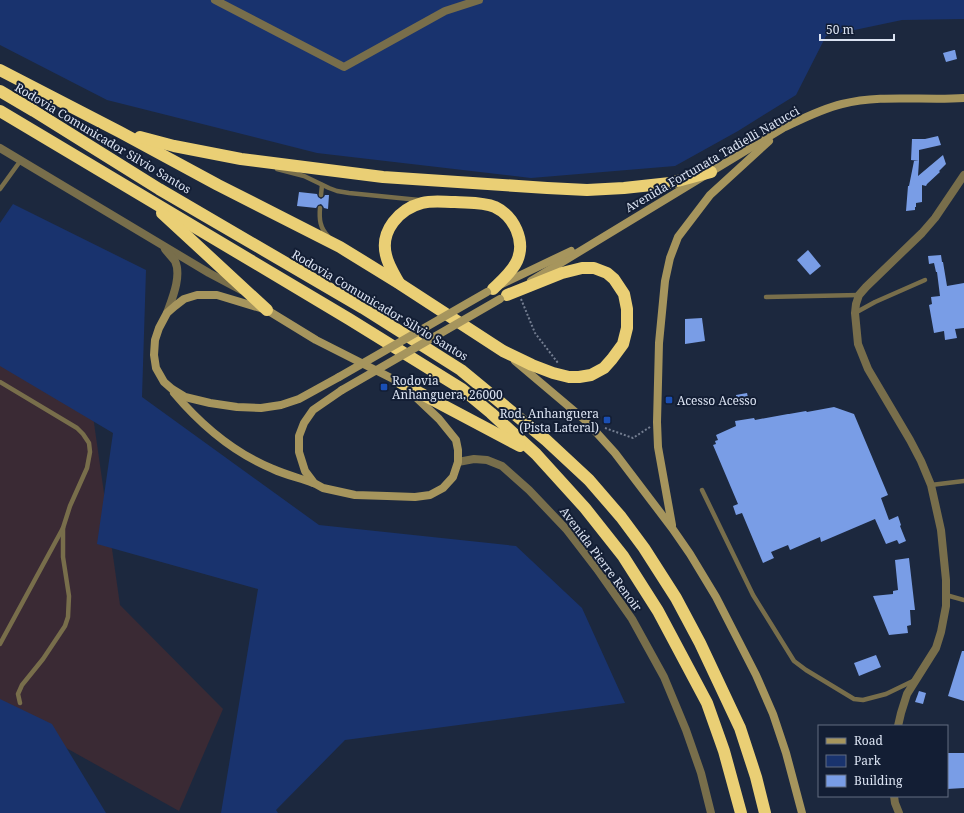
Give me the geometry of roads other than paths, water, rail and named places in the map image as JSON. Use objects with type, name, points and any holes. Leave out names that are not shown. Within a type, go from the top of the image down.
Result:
[{"type":"highway","points":[[0,70],[340,246],[503,351],[532,365],[553,373],[579,378],[591,375],[604,368],[623,344],[627,328],[627,309],[624,294],[614,279],[607,273],[594,268],[582,268],[562,273],[508,295]]},
{"type":"highway","name":"Rodovia Comunicador Silvio Santos","points":[[0,91],[159,189],[362,308],[461,370],[546,440],[589,480],[621,517],[644,548],[676,598],[700,643],[740,728],[756,777],[765,813]]},
{"type":"highway","points":[[0,111],[349,319],[462,389],[536,454],[585,508],[623,556],[658,611],[707,703],[724,751],[741,813]]},
{"type":"highway","points":[[120,132],[174,146],[241,159],[383,177],[587,190],[670,183],[711,172]]},
{"type":"highway","points":[[144,196],[267,310]]},
{"type":"highway","points":[[400,284],[390,266],[386,255],[385,246],[391,225],[399,215],[411,207],[422,203],[476,203],[494,207],[502,212],[513,223],[517,231],[519,241],[517,260],[512,268],[490,290]]},
{"type":"highway","points":[[401,383],[536,454]]},
{"type":"main road","name":"Avenida Fortunata Tadielli Natucci","points":[[314,483],[304,471],[299,452],[299,436],[304,423],[313,410],[342,390],[508,295],[783,128],[815,112],[849,102],[868,99],[964,98]]},
{"type":"main road","points":[[672,528],[658,447],[657,422],[659,343],[664,281],[670,258],[678,237],[710,195],[783,128]]},
{"type":"main road","name":"Avenida Fortunata Tadielli Natucci","points":[[172,389],[186,397],[210,403],[237,407],[261,408],[281,405],[299,399],[490,290],[615,230]]},
{"type":"main road","points":[[197,295],[217,295],[267,310],[316,340],[401,383],[449,430],[456,440],[458,462],[453,477],[443,488],[430,495],[415,497],[355,495],[323,488],[314,483],[273,470],[234,448],[206,426],[187,408],[172,389],[164,382],[156,368],[154,355],[155,340],[159,328],[167,313],[184,299],[197,295]]},
{"type":"main road","points":[[503,351],[586,421],[616,453],[690,554],[716,597],[756,675],[773,714],[786,753],[802,813]]},
{"type":"street","points":[[215,0],[344,67],[445,11],[479,0]]},
{"type":"street","points":[[0,148],[209,273],[252,296]]},
{"type":"street","points":[[898,725],[907,694],[936,648],[940,637],[946,606],[946,580],[941,530],[931,485],[921,461],[868,369],[858,344],[855,312],[859,295],[922,233],[935,218],[964,175]]},
{"type":"street","points":[[162,245],[175,262],[177,270],[177,280],[174,294],[167,313]]},
{"type":"street","name":"Avenida Pierre Renoir","points":[[458,462],[481,459],[502,466],[529,490],[567,530],[597,569],[632,619],[664,677],[686,730],[701,772],[711,813]]},
{"type":"street","points":[[894,797],[899,813]]},
{"type":"lane","points":[[241,159],[304,176],[329,188],[349,193],[433,202]]},
{"type":"lane","points":[[0,189],[21,160]]},
{"type":"lane","points":[[321,194],[322,185]]},
{"type":"lane","points":[[320,208],[319,218],[322,229],[340,246]]},
{"type":"lane","points":[[855,312],[925,280]]},
{"type":"lane","points":[[766,297],[859,295]]},
{"type":"lane","points":[[0,382],[77,428],[89,443],[90,452],[87,468],[70,506],[63,528],[0,644]]},
{"type":"lane","points":[[931,485],[964,481]]},
{"type":"lane","points":[[702,490],[753,595],[794,661],[854,699],[863,700],[886,694],[916,679]]},
{"type":"lane","points":[[20,703],[18,694],[22,685],[43,659],[65,626],[68,617],[69,596],[63,557],[63,528]]},
{"type":"lane","points":[[946,594],[964,600]]},
{"type":"place","name":"Rodovia Anhanguera, 26000","points":[[384,387]]},
{"type":"place","name":"Acesso Acesso","points":[[669,400]]},
{"type":"place","name":"Rod. Anhanguera (Pista Lateral)","points":[[607,420]]}]
